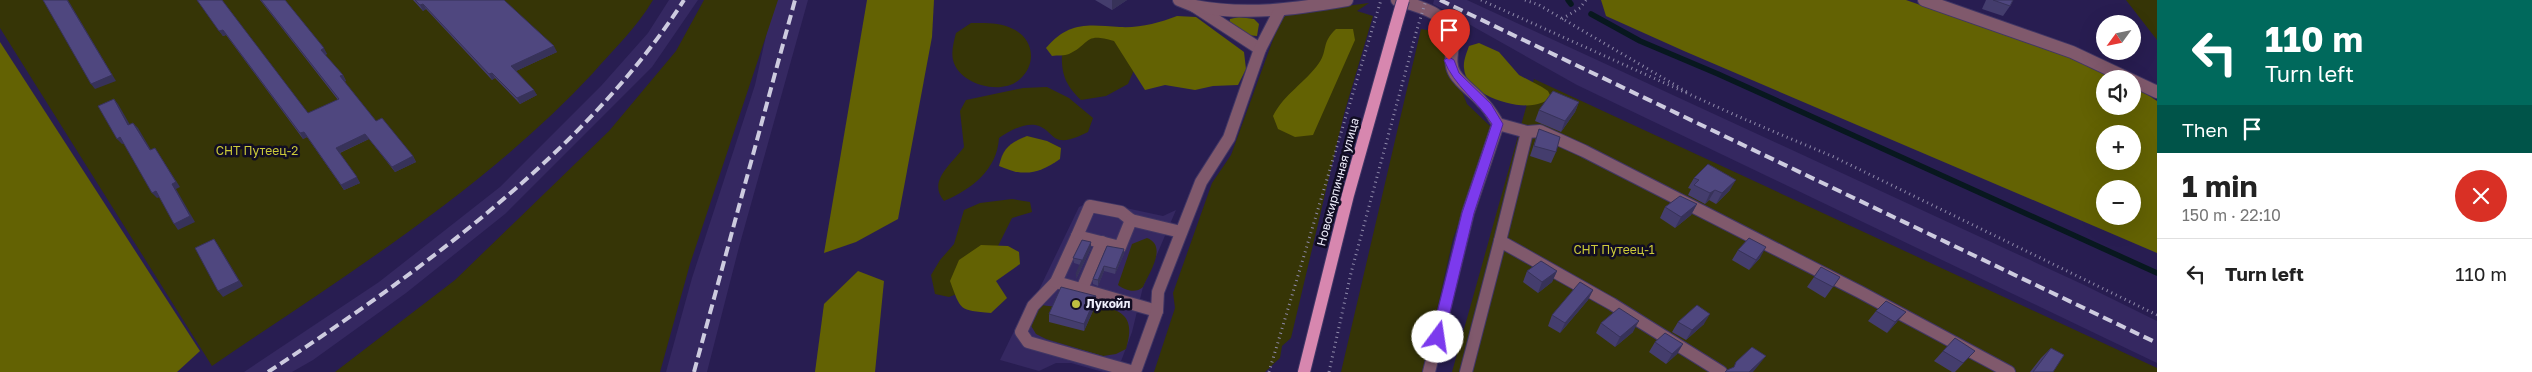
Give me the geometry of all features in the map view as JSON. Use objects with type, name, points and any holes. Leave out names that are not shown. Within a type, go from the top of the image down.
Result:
[{"type":"main road","name":"Новокирпичная улица","points":[[1304,372],[1348,195],[1403,0]]},
{"type":"street","points":[[1179,0],[1218,12],[1279,12],[1347,0]]},
{"type":"street","points":[[1397,0],[1420,6],[1440,17],[1451,30],[1453,42],[1449,60],[1455,74],[1487,107],[1498,124],[1527,132],[1540,131],[1601,160],[1860,292],[2009,372]]},
{"type":"street","points":[[1924,0],[2092,59],[2122,72],[2157,92]]},
{"type":"street","points":[[1194,6],[1260,49]]},
{"type":"street","points":[[1181,232],[1132,220],[1121,212],[1090,206],[1056,282],[1033,306],[1021,332],[1028,342],[1134,372],[1157,311],[1158,292],[1201,182],[1230,138],[1260,49],[1279,12]]},
{"type":"street","points":[[1429,372],[1468,213],[1498,124]]},
{"type":"street","points":[[1466,372],[1527,132]]},
{"type":"street","points":[[1077,236],[1120,247],[1132,220]]},
{"type":"street","points":[[1500,241],[1559,271],[1629,312],[1721,372]]},
{"type":"street","points":[[1082,289],[1102,242]]},
{"type":"street","points":[[1056,282],[1157,311]]},
{"type":"path","points":[[1268,372],[1381,0]]},
{"type":"path","points":[[1329,372],[1351,273],[1426,0]]},
{"type":"path","points":[[1481,0],[1703,101],[1834,157],[2157,315]]},
{"type":"path","points":[[1525,0],[1539,5]]},
{"type":"path","points":[[1530,0],[1703,101]]},
{"type":"path","points":[[1562,18],[1580,8],[1586,0]]},
{"type":"shaded area","points":[[669,0],[698,0],[652,67],[505,214],[406,293],[313,360],[292,372],[244,372],[379,282],[500,187],[601,86],[648,33]]},
{"type":"shaded area","points":[[774,0],[808,0],[739,247],[707,372],[666,372],[692,278],[755,85]]},
{"type":"shaded area","points":[[867,0],[934,0],[932,37],[898,219],[856,242],[824,253]]},
{"type":"shaded area","points":[[1434,0],[1467,0],[2082,284],[2157,321],[2157,363],[1577,85],[1433,4]]},
{"type":"shaded area","points":[[1601,0],[1906,0],[2107,70],[2096,70],[2096,115],[2141,115],[2141,90],[2157,101],[2157,253],[1606,16]]},
{"type":"shaded area","points":[[1177,16],[1196,17],[1244,52],[1246,69],[1238,85],[1213,86],[1195,90],[1165,85],[1145,90],[1114,41],[1097,38],[1088,40],[1076,50],[1063,55],[1052,56],[1046,48],[1054,39],[1071,29],[1089,26],[1135,27]]},
{"type":"shaded area","points":[[1239,17],[1254,19],[1259,24],[1257,36],[1247,35],[1229,24],[1230,19]]},
{"type":"shaded area","points":[[1336,29],[1353,29],[1355,40],[1313,135],[1295,137],[1278,129],[1273,116],[1283,101],[1314,70],[1322,58],[1328,38]]},
{"type":"shaded area","points":[[0,42],[200,351],[177,372],[0,372]]},
{"type":"shaded area","points":[[1479,43],[1499,52],[1519,75],[1548,91],[1551,97],[1541,103],[1520,105],[1495,99],[1483,93],[1467,78],[1464,68],[1469,46]]},
{"type":"shaded area","points":[[1027,136],[1047,141],[1061,148],[1060,159],[1038,171],[1023,173],[999,166],[1005,150],[1016,141]]},
{"type":"shaded area","points":[[1090,202],[1098,202],[1163,216],[1176,210],[1143,287],[1132,332],[1117,372],[1103,372],[1071,363],[1056,363],[1039,371],[1000,360],[1016,327],[1022,325],[1079,207]]},
{"type":"shaded area","points":[[981,245],[1008,246],[1019,252],[1020,264],[996,281],[1007,298],[991,313],[973,311],[959,304],[950,281],[959,260]]},
{"type":"shaded area","points":[[858,271],[884,281],[875,372],[815,372],[824,304]]},
{"type":"green space","name":"СНТ Путеец-2","points":[[0,0],[653,0],[633,29],[593,73],[506,156],[459,194],[362,265],[212,366],[0,28]]},
{"type":"green space","points":[[704,0],[778,0],[690,264],[660,372],[335,372],[455,280],[609,131],[676,51]]},
{"type":"green space","points":[[2126,0],[2157,0],[2157,40],[2141,19],[2141,15],[2138,15]]},
{"type":"green space","points":[[1369,3],[1357,11],[1373,16],[1344,114],[1291,338],[1282,346],[1280,358],[1265,372],[1154,372],[1175,308],[1173,293],[1212,183],[1231,155],[1279,23],[1286,15]]},
{"type":"green space","points":[[971,23],[1003,25],[1020,33],[1029,45],[1031,59],[1029,66],[1020,79],[1003,87],[992,87],[982,85],[963,76],[953,60],[953,46],[956,33]]},
{"type":"green space","points":[[1421,29],[1450,34],[1460,86],[1467,104],[1490,126],[1490,135],[1453,239],[1423,372],[1341,372]]},
{"type":"green space","points":[[1085,34],[1118,38],[1134,70],[1128,84],[1106,96],[1081,100],[1068,85],[1062,68],[1062,54]]},
{"type":"green space","name":"СНТ Путеец-1","points":[[1534,79],[2157,368],[2157,372],[1452,372]]},
{"type":"green space","points":[[1047,87],[1069,98],[1093,118],[1088,132],[1072,139],[1059,140],[1039,126],[1029,125],[1013,130],[999,138],[994,160],[981,177],[964,191],[944,201],[939,194],[938,187],[943,173],[964,147],[960,111],[966,100],[1023,88]]},
{"type":"green space","points":[[1012,199],[1030,202],[1032,212],[1012,218],[998,246],[962,292],[949,297],[935,294],[931,275],[940,260],[954,244],[964,210],[980,203]]},
{"type":"green space","points":[[1147,238],[1153,242],[1157,253],[1143,287],[1133,291],[1118,285],[1132,244]]},
{"type":"green space","points":[[1042,305],[1103,307],[1116,311],[1126,318],[1129,330],[1126,349],[1116,354],[1103,356],[1046,339],[1036,334],[1030,324],[1035,311]]},
{"type":"building","points":[[43,0],[67,0],[112,75],[91,84]]},
{"type":"building","points":[[197,0],[222,0],[308,113],[339,99],[261,0],[285,0],[324,48],[321,50],[343,75],[340,76],[376,121],[382,118],[413,156],[392,167],[365,134],[336,148],[357,177],[341,185],[304,132],[300,133],[223,30],[219,31]]},
{"type":"building","points":[[415,0],[504,0],[554,46],[511,66],[534,90],[517,98],[492,73],[489,74],[423,4],[420,5]]},
{"type":"building","points":[[1993,0],[2013,0],[2010,6]]},
{"type":"building","points":[[1553,91],[1579,102],[1565,121],[1539,110]]},
{"type":"building","points":[[114,99],[128,125],[133,123],[150,150],[155,148],[176,182],[172,184],[190,216],[174,224],[156,191],[152,193],[120,137],[117,139],[98,106]]},
{"type":"building","points":[[1539,129],[1560,137],[1556,152],[1534,146]]},
{"type":"building","points":[[1708,164],[1736,180],[1722,193],[1715,190],[1710,193],[1694,185],[1699,180],[1694,178]]},
{"type":"building","points":[[1680,196],[1697,204],[1681,217],[1665,207]]},
{"type":"building","points":[[1749,238],[1766,247],[1756,260],[1738,250]]},
{"type":"building","points":[[214,239],[239,281],[218,291],[195,248]]},
{"type":"building","points":[[1082,240],[1091,242],[1076,274],[1082,260],[1073,258]]},
{"type":"building","points":[[1107,246],[1124,249],[1116,269],[1104,266],[1098,280],[1093,279]]},
{"type":"building","points":[[1541,261],[1557,271],[1542,282],[1527,271]]},
{"type":"building","points":[[1821,267],[1840,277],[1833,287],[1814,277]]},
{"type":"building","points":[[1580,282],[1593,290],[1565,323],[1552,315]]},
{"type":"building","points":[[1061,287],[1096,296],[1084,324],[1049,314]]},
{"type":"building","points":[[1886,301],[1906,312],[1895,322],[1876,311]]},
{"type":"building","points":[[1697,305],[1710,314],[1692,330],[1678,322]]},
{"type":"building","points":[[1619,308],[1639,321],[1620,337],[1601,323]]},
{"type":"building","points":[[1665,333],[1683,344],[1672,354],[1655,342]]},
{"type":"building","points":[[1955,338],[1975,351],[1963,363],[1943,351]]},
{"type":"building","points":[[1752,347],[1766,356],[1749,372],[1725,372],[1734,367],[1736,362]]},
{"type":"building","points":[[2051,348],[2064,355],[2053,372],[2033,372]]},
{"type":"waterway","points":[[1568,0],[1571,4]]},
{"type":"waterway","points":[[1591,14],[1640,41],[1718,74],[2157,273]]},
{"type":"railway","points":[[268,372],[382,294],[496,206],[549,158],[599,108],[645,55],[684,0]]},
{"type":"railway","points":[[694,372],[795,0]]},
{"type":"railway","points":[[1440,0],[2157,343]]},
{"type":"place","name":"Лукойл","points":[[1076,304]]},
{"type":"route","points":[[1438,337],[1468,213],[1498,124],[1487,107],[1455,74],[1449,60]]}]
